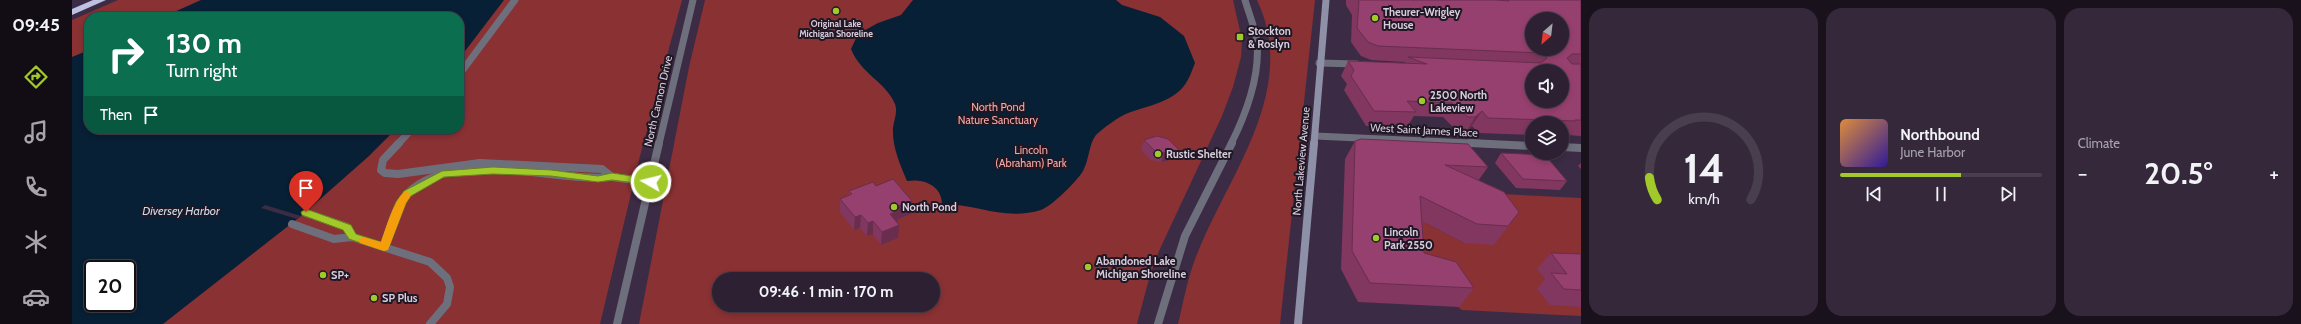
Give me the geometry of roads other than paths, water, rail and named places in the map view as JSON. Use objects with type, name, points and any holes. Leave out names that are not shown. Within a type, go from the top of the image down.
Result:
[{"type":"highway","points":[[72,12],[101,0]]},
{"type":"main road","name":"North Lakeview Avenue","points":[[1298,324],[1315,136],[1319,63],[1326,0]]},
{"type":"street","points":[[464,68],[515,0]]},
{"type":"street","name":"North Cannon Drive","points":[[617,324],[693,0]]},
{"type":"street","points":[[1158,324],[1189,227],[1214,180],[1246,106],[1255,68],[1257,47],[1245,0]]},
{"type":"street","points":[[1319,63],[1363,65]]},
{"type":"street","points":[[407,134],[383,160],[381,170],[385,173],[398,174],[493,170],[551,173],[598,179],[612,177],[651,182]]},
{"type":"street","name":"West Saint James Place","points":[[1315,136],[1525,146]]},
{"type":"street","points":[[1569,147],[1581,148]]},
{"type":"street","points":[[384,247],[401,202],[408,193],[443,171]]},
{"type":"street","points":[[306,212],[347,227],[352,237]]},
{"type":"street","points":[[292,224],[334,239],[352,237],[430,262],[446,278],[450,287],[447,304],[430,324]]},
{"type":"water","points":[[201,0],[504,0],[464,52],[464,12],[174,12]]},
{"type":"water","name":"North Pond","points":[[913,0],[1116,0],[1122,5],[1160,17],[1184,36],[1195,63],[1186,83],[1175,95],[1124,115],[1097,134],[1092,142],[1083,171],[1064,193],[1046,208],[1028,213],[1015,214],[967,206],[942,204],[939,192],[931,185],[920,181],[907,181],[897,155],[894,142],[893,128],[896,116],[895,104],[886,90],[855,58],[851,49],[858,34],[878,23],[901,15]]},
{"type":"water","name":"Diversey Harbor","points":[[84,52],[84,134],[391,134],[369,156],[301,216],[163,324],[72,324],[72,57]]},
{"type":"place","name":"Original Lake Michigan Shoreline","points":[[836,11]]},
{"type":"place","name":"Theurer-Wrigley House","points":[[1375,18]]},
{"type":"place","name":"Stockton & Roslyn","points":[[1240,37]]},
{"type":"place","name":"2500 North Lakeview","points":[[1422,101]]},
{"type":"place","name":"Rustic Shelter","points":[[1158,154]]},
{"type":"place","name":"North Pond","points":[[894,207]]},
{"type":"place","name":"Lincoln Park 2550","points":[[1376,238]]},
{"type":"place","name":"Abandoned Lake Michigan Shoreline","points":[[1088,267]]},
{"type":"place","name":"SP+","points":[[323,275]]},
{"type":"place","name":"SP Plus","points":[[374,298]]},
{"type":"park label","name":"North Pond Nature Sanctuary","points":[[998,113]]},
{"type":"park label","name":"Lincoln (Abraham) Park","points":[[1031,156]]}]
